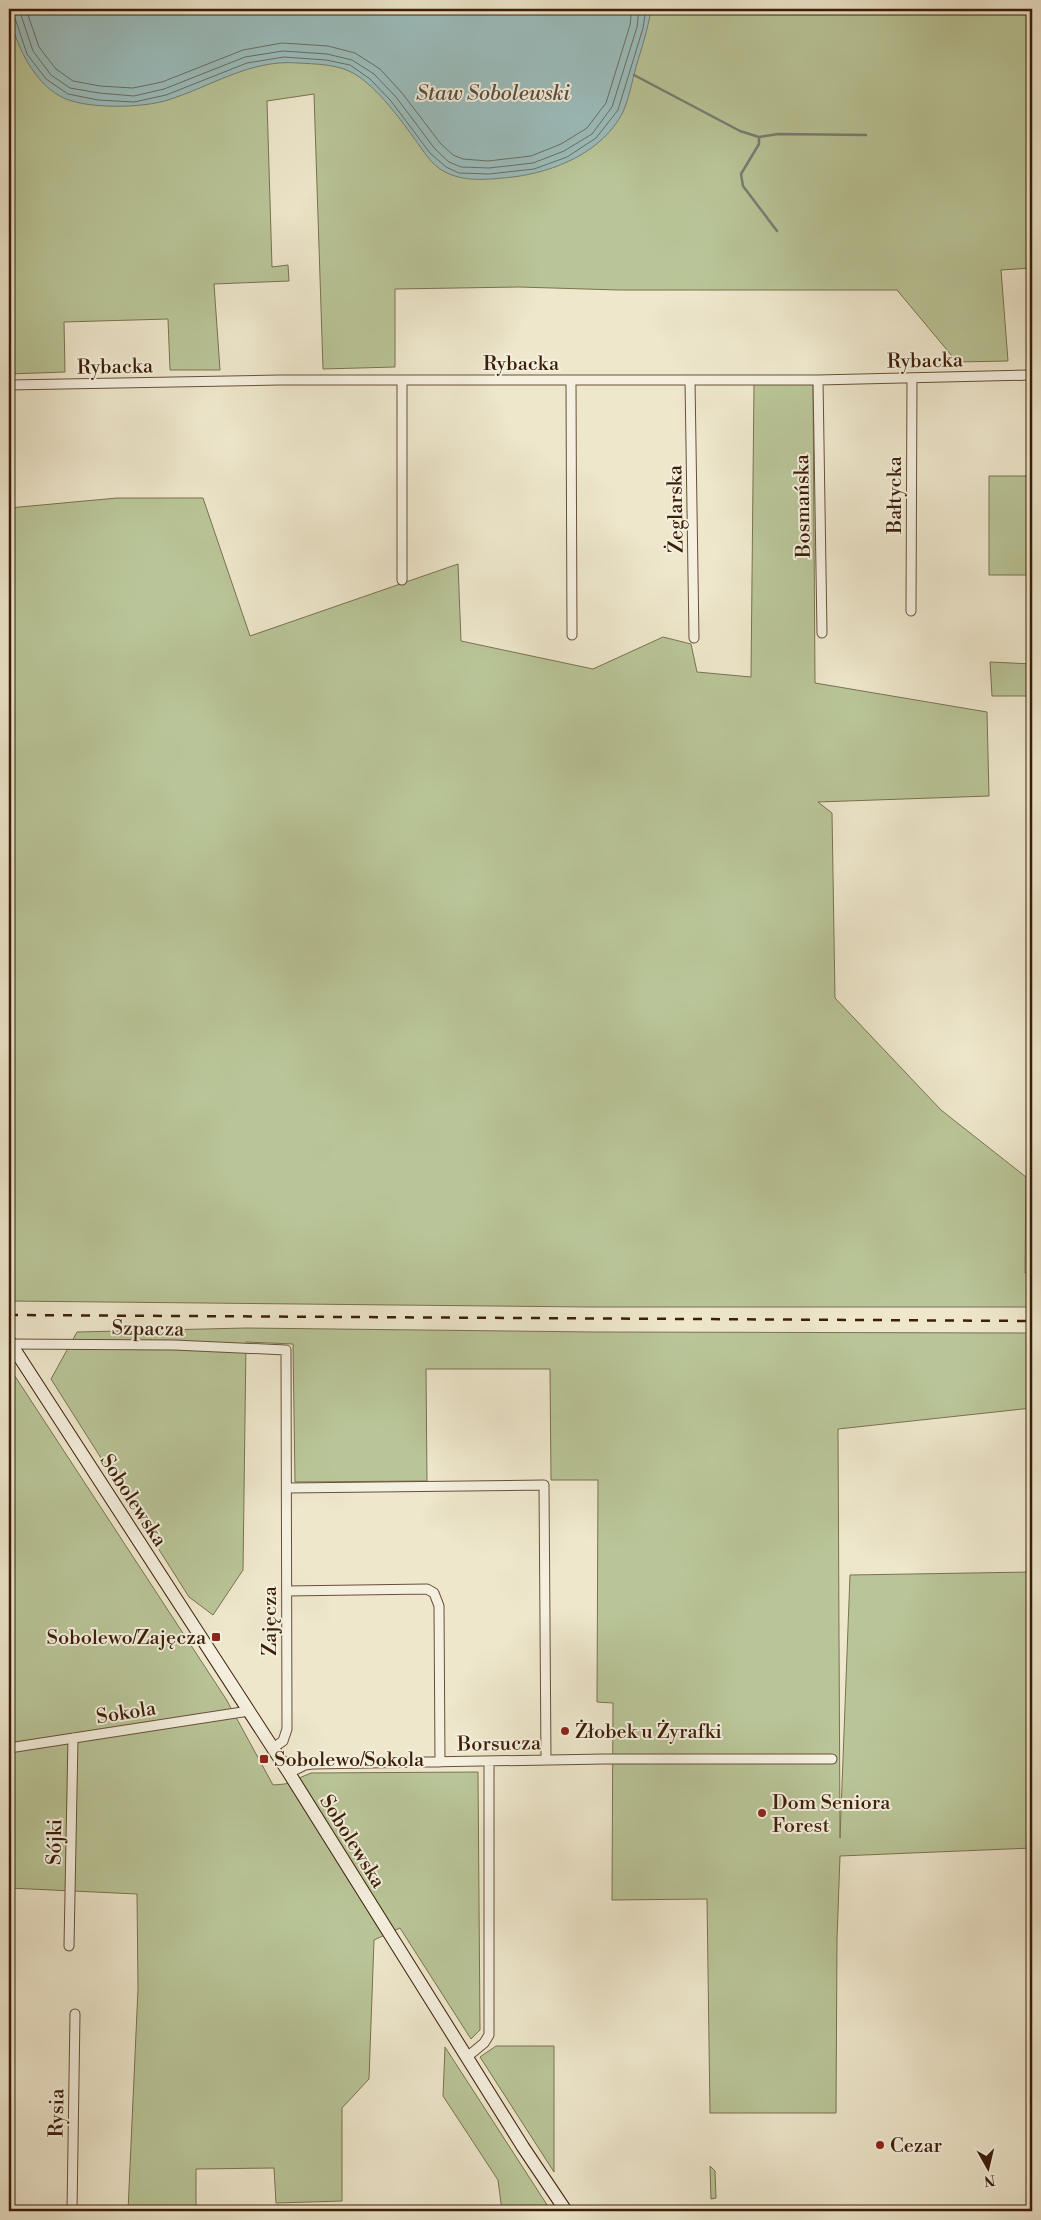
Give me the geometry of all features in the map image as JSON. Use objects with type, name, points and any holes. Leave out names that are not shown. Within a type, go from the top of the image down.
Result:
[{"type":"street","name":"Rybacka","points":[[9,385],[402,380],[818,380],[1032,375]]},
{"type":"street","name":"Bałtycka","points":[[911,612],[912,378]]},
{"type":"street","points":[[402,380],[402,580]]},
{"type":"street","name":"Żeglarska","points":[[690,380],[694,638]]},
{"type":"street","name":"Bosmańska","points":[[818,380],[822,632]]},
{"type":"street","points":[[571,381],[572,635]]},
{"type":"street","name":"Szpacza","points":[[9,1343],[174,1345],[286,1350]]},
{"type":"street","name":"Sobolewska","points":[[9,1343],[273,1748],[523,2147],[566,2211]]},
{"type":"street","name":"Zajęcza","points":[[273,1748],[283,1741],[287,1729],[288,1488],[286,1350]]},
{"type":"street","points":[[288,1488],[544,1485],[546,1760]]},
{"type":"street","points":[[287,1590],[426,1589],[434,1593],[439,1606],[440,1762]]},
{"type":"street","name":"Sokola","points":[[9,1748],[249,1711]]},
{"type":"street","name":"Sójki","points":[[69,1946],[73,1738]]},
{"type":"street","name":"Borsucza","points":[[289,1773],[305,1765],[313,1764],[546,1760],[832,1759]]},
{"type":"street","points":[[467,2058],[489,2036],[489,1761]]},
{"type":"street","name":"Rysia","points":[[72,2211],[74,2014]]},
{"type":"green space","points":[[9,9],[1032,9],[1032,268],[1001,270],[1008,361],[957,362],[897,290],[619,290],[519,287],[395,289],[395,367],[323,369],[314,94],[267,101],[272,267],[288,265],[289,281],[214,284],[220,370],[170,370],[168,319],[64,322],[65,372],[9,374]]},
{"type":"green space","points":[[813,383],[815,683],[987,712],[989,796],[818,802],[832,813],[835,998],[941,1110],[1026,1177],[1025,1273],[1032,1273],[1032,1307],[589,1307],[9,1301],[9,508],[117,498],[203,498],[250,636],[458,564],[461,641],[593,669],[663,637],[691,644],[697,672],[751,677],[754,384]]},
{"type":"green space","points":[[989,476],[1032,476],[1032,575],[989,575]]},
{"type":"green space","points":[[990,662],[1032,664],[1032,696],[992,696]]},
{"type":"green space","points":[[246,1328],[595,1332],[1032,1333],[1032,1408],[838,1429],[840,1838],[850,1575],[1032,1572],[1032,1848],[840,1856],[837,1939],[836,2113],[710,2113],[707,1899],[612,1900],[613,1703],[597,1702],[598,1480],[551,1480],[550,1369],[426,1369],[427,1481],[295,1482],[293,1344],[246,1342],[243,1570],[213,1615],[189,1597],[51,1379],[77,1332]]},
{"type":"green space","points":[[9,1367],[226,1699],[273,1785],[285,1784],[311,1773],[478,1772],[480,2030],[471,2039],[400,1928],[374,1940],[369,2079],[342,2108],[342,2201],[276,2203],[274,2168],[196,2169],[196,2211],[128,2211],[138,1989],[137,1894],[9,1888]]},
{"type":"green space","points":[[496,2046],[554,2046],[554,2172],[480,2057]]},
{"type":"green space","points":[[445,2047],[551,2211],[502,2211],[498,2180],[443,2096]]},
{"type":"green space","points":[[710,2166],[715,2171],[716,2198],[711,2199]]},
{"type":"water","name":"Staw Sobolewski","points":[[9,9],[651,9],[647,31],[625,107],[614,126],[603,138],[576,158],[545,170],[513,177],[470,179],[461,178],[440,169],[428,157],[376,91],[349,71],[330,66],[298,63],[264,65],[248,69],[168,100],[145,105],[103,106],[66,99],[44,84],[27,61],[15,35]]},
{"type":"waterway","points":[[634,75],[740,131],[759,137],[778,134],[866,135]]},
{"type":"waterway","points":[[759,137],[759,144],[741,174],[743,186],[777,231]]},
{"type":"railway","points":[[9,1315],[1032,1321]]},
{"type":"place","name":"Sobolewo/Zajęcza","points":[[216,1637]]},
{"type":"place","name":"Żłobek u Żyrafki","points":[[565,1731]]},
{"type":"place","name":"Sobolewo/Sokola","points":[[264,1759]]},
{"type":"place","name":"Dom Seniora Forest","points":[[762,1813]]},
{"type":"place","name":"Cezar","points":[[880,2145]]}]
